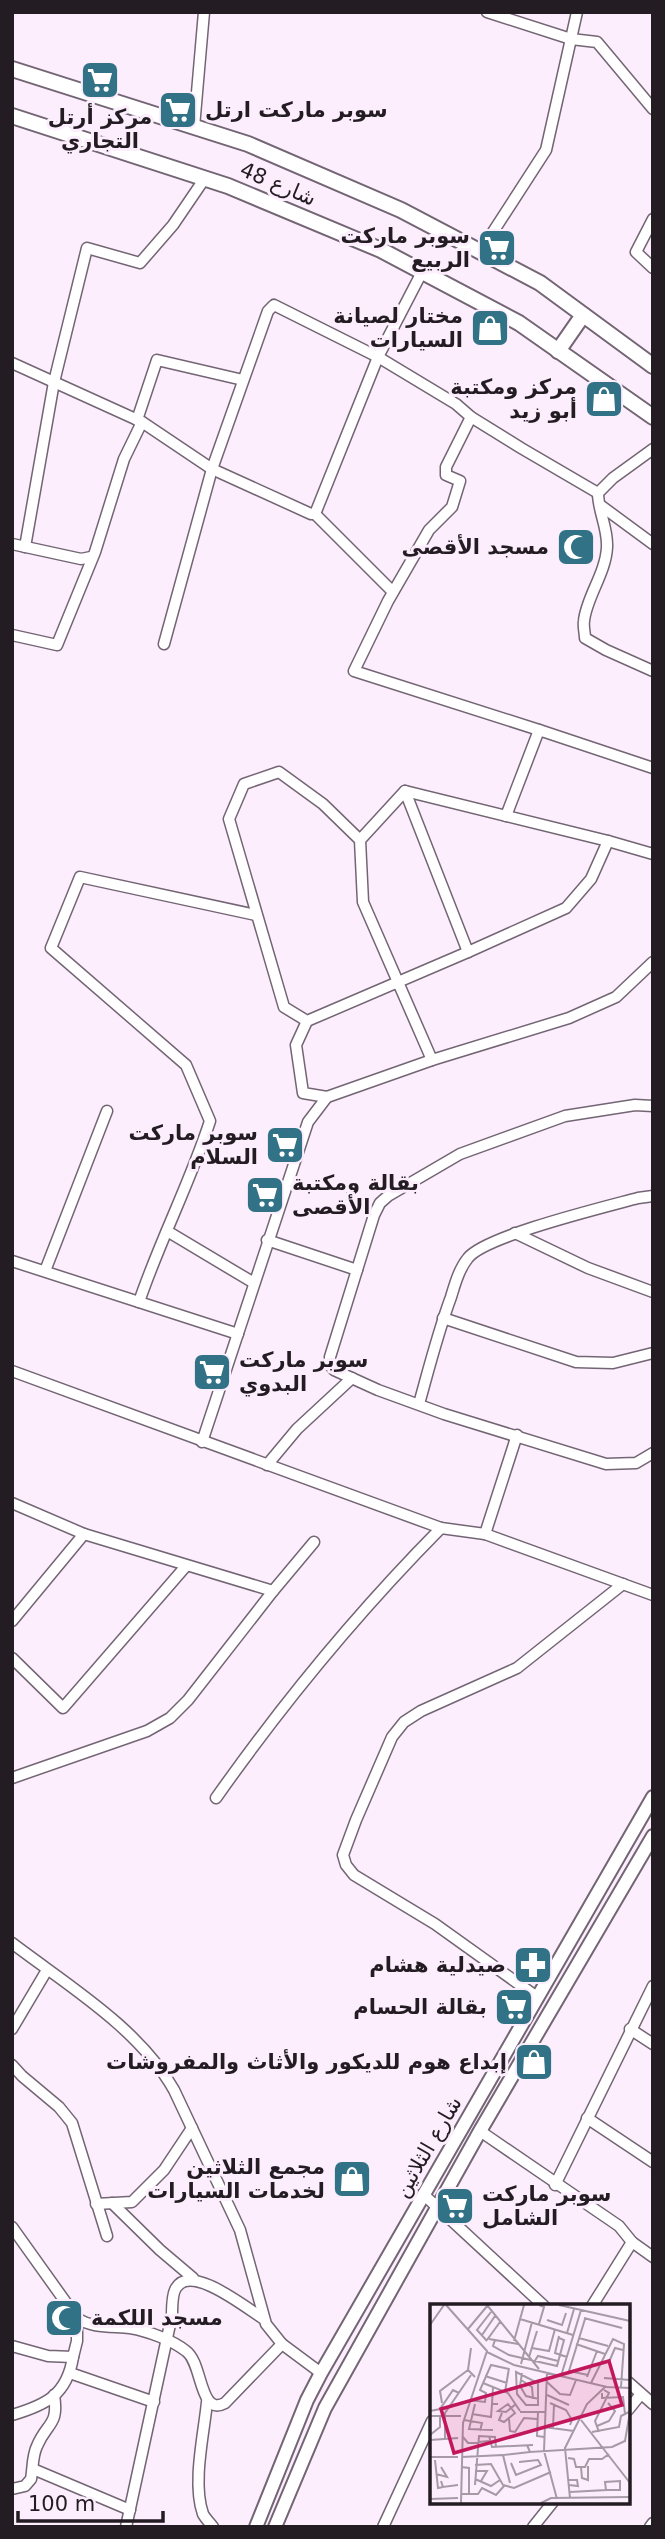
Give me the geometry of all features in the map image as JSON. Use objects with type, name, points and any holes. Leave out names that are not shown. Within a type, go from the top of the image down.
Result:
[{"type":"main road","name":"شارع 48","points":[[12,69],[248,144],[401,210],[540,283],[653,366]]},
{"type":"main road","name":"شارع 48","points":[[12,116],[228,186],[381,250],[519,323],[653,417]]},
{"type":"main road","points":[[558,351],[583,315]]},
{"type":"street","points":[[194,127],[204,12]]},
{"type":"street","points":[[487,12],[571,39],[597,42],[653,109]]},
{"type":"street","points":[[481,252],[546,150],[577,12]]},
{"type":"street","points":[[25,547],[54,382],[87,248],[141,263],[173,225],[205,178]]},
{"type":"street","points":[[653,219],[636,252],[653,268]]},
{"type":"street","points":[[315,514],[379,357],[422,272]]},
{"type":"street","points":[[164,644],[212,469],[268,310],[274,304],[379,357],[456,404],[471,417],[598,498],[653,544]]},
{"type":"street","points":[[12,635],[57,645],[95,552],[157,360],[243,380]]},
{"type":"street","points":[[12,363],[139,421],[212,469],[315,514],[393,592]]},
{"type":"street","points":[[471,417],[446,467],[446,475],[460,481],[452,507],[429,530],[393,592],[355,671],[653,768]]},
{"type":"street","points":[[598,498],[613,478],[653,449]]},
{"type":"street","points":[[598,498],[605,521],[607,547],[605,564],[583,620],[586,638],[653,671]]},
{"type":"street","points":[[12,544],[81,559],[91,557]]},
{"type":"street","points":[[506,816],[539,730]]},
{"type":"street","points":[[307,1021],[284,1007],[229,819],[244,784],[279,772],[323,804],[360,840],[363,902],[432,1060]]},
{"type":"street","points":[[405,791],[653,854]]},
{"type":"street","points":[[360,840],[405,791]]},
{"type":"street","points":[[405,791],[468,951]]},
{"type":"street","points":[[608,841],[591,879],[566,908],[307,1021],[296,1045],[303,1093],[327,1097],[432,1060],[569,1018],[615,997],[653,962]]},
{"type":"street","points":[[139,1302],[197,1163],[210,1121],[186,1065],[51,948],[80,877],[256,915]]},
{"type":"street","points":[[202,1442],[308,1122],[327,1097]]},
{"type":"street","points":[[653,1106],[635,1105],[565,1116],[460,1154],[380,1203],[374,1214],[330,1357],[330,1365],[334,1370],[378,1390],[606,1464],[636,1463],[653,1454]]},
{"type":"street","points":[[45,1271],[107,1111]]},
{"type":"street","points":[[419,1404],[443,1318],[460,1272],[478,1248],[516,1233],[653,1196]]},
{"type":"street","points":[[167,1231],[254,1283]]},
{"type":"street","points":[[516,1233],[587,1268],[653,1292]]},
{"type":"street","points":[[267,1240],[357,1270]]},
{"type":"street","points":[[12,1261],[238,1334]]},
{"type":"street","points":[[443,1318],[576,1362],[613,1363],[653,1353]]},
{"type":"street","points":[[12,1371],[440,1528],[485,1534],[653,1595]]},
{"type":"street","points":[[267,1465],[297,1429],[352,1377]]},
{"type":"street","points":[[485,1534],[517,1435]]},
{"type":"street","points":[[12,1503],[84,1534],[273,1591]]},
{"type":"street","points":[[216,1798],[255,1742],[336,1643],[391,1578],[440,1528]]},
{"type":"street","points":[[12,1621],[84,1534]]},
{"type":"street","points":[[12,1778],[135,1736],[170,1718],[314,1542]]},
{"type":"street","points":[[12,1658],[63,1708],[186,1566]]},
{"type":"street","points":[[537,1997],[435,1924],[354,1875],[346,1865],[343,1855],[393,1737],[404,1722],[421,1711],[517,1668],[623,1584]]},
{"type":"street","name":"شارع الثلاثين","points":[[256,2527],[307,2400],[321,2373],[651,1804]]},
{"type":"street","name":"شارع الثلاثين","points":[[275,2527],[326,2408],[480,2131],[653,1836]]},
{"type":"street","points":[[12,1944],[105,2013],[154,2061],[168,2080],[240,2231],[268,2330],[321,2373]]},
{"type":"street","points":[[12,2029],[47,1970]]},
{"type":"street","points":[[555,2185],[653,1986]]},
{"type":"street","points":[[630,2029],[653,2044]]},
{"type":"street","points":[[12,2065],[59,2107],[72,2123],[107,2236]]},
{"type":"street","points":[[587,2118],[653,2162]]},
{"type":"street","points":[[96,2204],[132,2203],[150,2187],[192,2128]]},
{"type":"street","points":[[480,2131],[555,2185],[619,2226],[632,2242],[653,2258]]},
{"type":"street","points":[[423,2194],[542,2304]]},
{"type":"street","points":[[112,2203],[193,2278],[212,2286],[264,2319]]},
{"type":"street","points":[[12,2227],[77,2318],[93,2325],[135,2329],[185,2350],[195,2360],[207,2402],[200,2491],[204,2515],[213,2527]]},
{"type":"street","points":[[594,2304],[632,2242]]},
{"type":"street","points":[[126,2527],[154,2402],[174,2289],[182,2281],[193,2278]]},
{"type":"street","points":[[12,2415],[40,2406],[66,2383],[77,2342],[77,2318]]},
{"type":"street","points":[[207,2402],[216,2407],[225,2403],[282,2344]]},
{"type":"street","points":[[12,2346],[48,2356],[73,2357]]},
{"type":"street","points":[[70,2373],[154,2402]]},
{"type":"street","points":[[630,2384],[653,2404]]},
{"type":"street","points":[[630,2408],[641,2394]]},
{"type":"street","points":[[12,2489],[25,2486],[31,2480],[35,2449],[54,2422],[54,2395]]},
{"type":"street","points":[[383,2527],[430,2425]]},
{"type":"street","points":[[33,2469],[130,2510]]},
{"type":"street","points":[[533,2527],[551,2504]]},
{"type":"place","name":"مركز أرتل التجاري","points":[[100,80]]},
{"type":"place","name":"سوبر ماركت ارتل","points":[[178,110]]},
{"type":"place","name":"سوبر ماركت الربيع","points":[[497,248]]},
{"type":"place","name":"مختار لصيانة السيارات","points":[[490,328]]},
{"type":"place","name":"مركز ومكتبة أبو زيد","points":[[604,399]]},
{"type":"place","name":"مسجد الأقصى","points":[[576,547]]},
{"type":"place","name":"سوبر ماركت السلام","points":[[285,1145]]},
{"type":"place","name":"بقالة ومكتبة الأقصى","points":[[265,1195]]},
{"type":"place","name":"سوبر ماركت البدوي","points":[[212,1372]]},
{"type":"place","name":"صيدلية هشام","points":[[533,1965]]},
{"type":"place","name":"بقالة الحسام","points":[[514,2007]]},
{"type":"place","name":"إبداع هوم للديكور والأثاث والمفروشات","points":[[534,2062]]},
{"type":"place","name":"مجمع الثلاثين لخدمات السيارات","points":[[352,2179]]},
{"type":"place","name":"سوبر ماركت الشامل","points":[[455,2206]]},
{"type":"place","name":"مسجد اللكمة","points":[[64,2318]]}]
